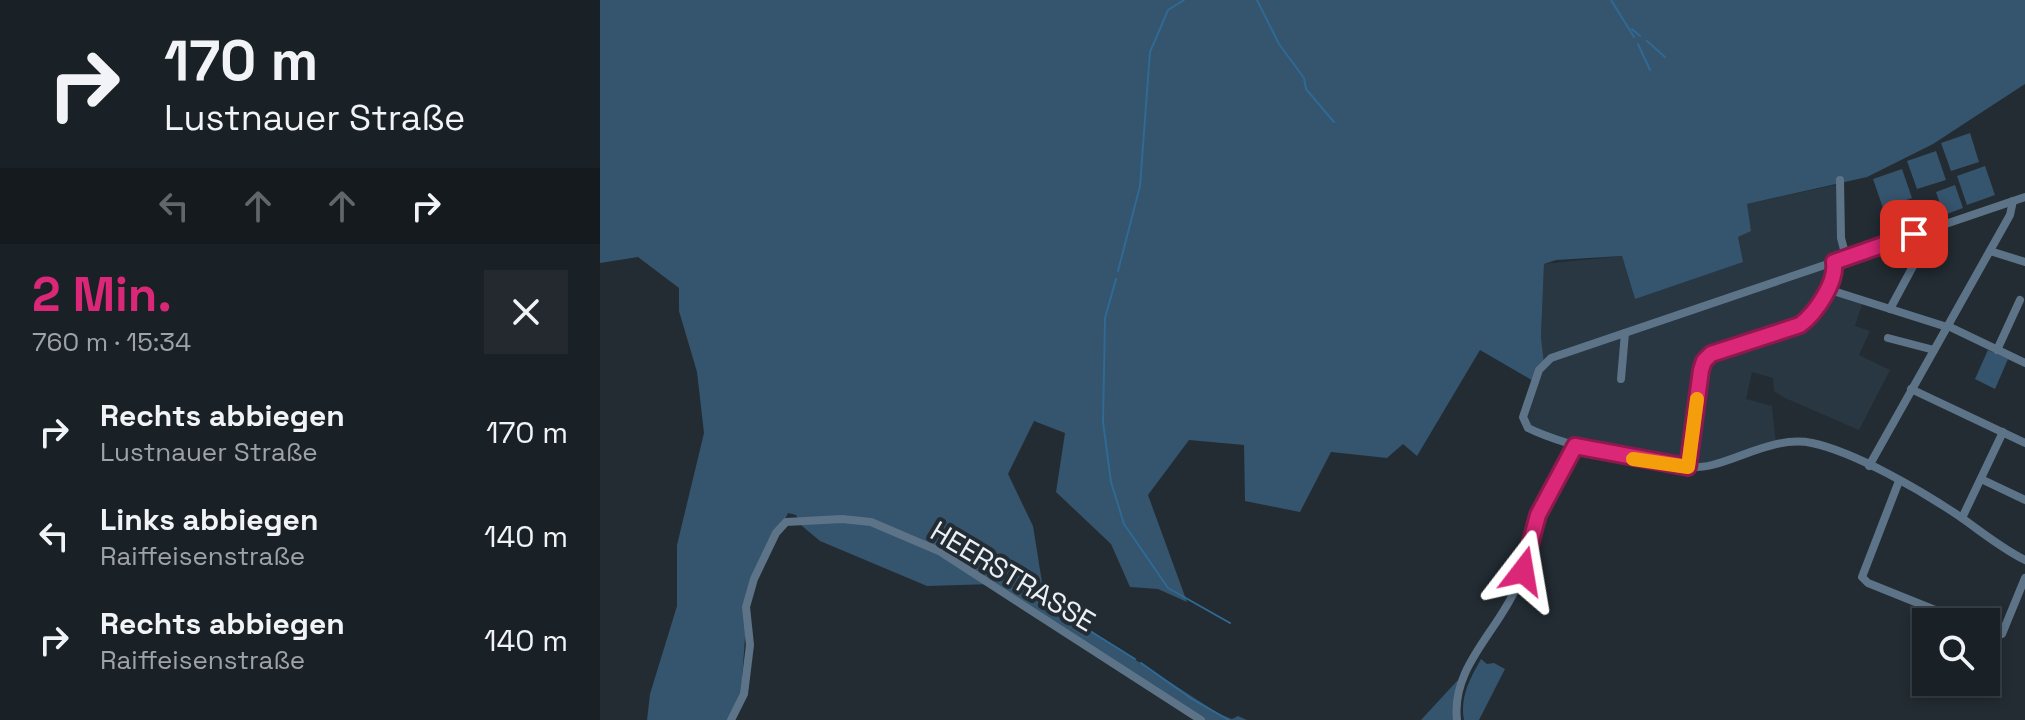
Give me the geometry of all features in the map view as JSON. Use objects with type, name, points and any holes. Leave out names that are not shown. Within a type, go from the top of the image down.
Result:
[{"type":"street","points":[[1840,180],[1841,238],[1846,257]]},
{"type":"street","points":[[2025,197],[1551,358],[1544,363],[1528,403],[1524,423],[1534,431],[1575,446],[1688,467],[1713,465],[1791,442],[1821,445],[1899,481],[1962,518],[1995,545],[2025,560]]},
{"type":"street","points":[[1869,466],[2012,212],[2013,201]]},
{"type":"street","points":[[1890,309],[1920,254],[1914,234]]},
{"type":"street","points":[[1990,251],[2025,262]]},
{"type":"street","points":[[1688,467],[1701,370],[1707,357],[1720,350],[1798,327],[1808,318],[1827,289],[1835,274],[1834,262]]},
{"type":"street","points":[[1827,289],[1947,326],[2025,363]]},
{"type":"street","points":[[1997,350],[2020,300]]},
{"type":"street","points":[[1621,379],[1625,333]]},
{"type":"street","points":[[1888,338],[1934,350]]},
{"type":"street","points":[[1911,389],[2025,443]]},
{"type":"street","points":[[1962,518],[2003,432]]},
{"type":"street","points":[[1457,720],[1456,703],[1462,677],[1512,598],[1523,571],[1538,515],[1575,446]]},
{"type":"street","points":[[1981,479],[2025,500]]},
{"type":"street","points":[[1899,481],[1862,577],[1868,583],[1930,608]]},
{"type":"street","name":"HEERSTRASSE","points":[[731,720],[744,694],[750,645],[746,607],[754,579],[776,533],[786,522],[842,519],[871,522],[939,551],[1201,720]]},
{"type":"street","points":[[2000,635],[2025,578]]},
{"type":"shaded area","points":[[600,0],[2025,0],[2025,84],[1933,144],[1867,177],[1747,204],[1751,231],[1738,237],[1743,262],[1635,299],[1622,256],[1556,260],[1544,264],[1541,337],[1544,363],[1535,382],[1480,350],[1417,456],[1403,444],[1387,458],[1331,452],[1300,512],[1245,501],[1244,445],[1189,440],[1148,495],[1187,602],[1158,589],[1130,587],[1111,544],[1056,492],[1065,433],[1034,421],[1008,474],[1033,526],[1045,601],[1219,714],[1247,720],[1201,720],[993,584],[927,586],[820,541],[802,526],[796,515],[788,513],[755,579],[747,609],[741,695],[728,720],[647,720],[650,694],[677,606],[677,545],[704,433],[697,372],[679,311],[679,288],[638,257],[600,263]]},
{"type":"shaded area","points":[[1970,133],[1979,162],[1951,171],[1941,143]]},
{"type":"shaded area","points":[[1936,151],[1946,180],[1917,189],[1907,161]]},
{"type":"shaded area","points":[[1985,166],[1995,195],[1967,205],[1957,176]]},
{"type":"shaded area","points":[[1902,169],[1912,198],[1883,208],[1873,179]]},
{"type":"shaded area","points":[[1840,184],[1846,257],[1835,262],[1827,289],[1863,301],[1855,326],[1870,331],[1859,355],[1890,370],[1859,430],[1785,398],[1774,391],[1773,378],[1752,372],[1746,399],[1772,406],[1776,444],[1697,467],[1583,448],[1524,423],[1544,363],[1541,337],[1544,264],[1622,256],[1635,299],[1738,236],[1747,204]]},
{"type":"shaded area","points":[[1955,185],[1963,208],[1944,215],[1936,192]]},
{"type":"shaded area","points":[[1988,350],[2008,359],[1995,389],[1975,379]]},
{"type":"shaded area","points":[[1481,659],[1505,669],[1479,720],[1464,720],[1465,695]]},
{"type":"shaded area","points":[[1457,681],[1461,682],[1457,720],[1421,720]]},
{"type":"waterway","points":[[1118,271],[1140,186],[1150,52],[1168,10],[1184,0]]},
{"type":"waterway","points":[[1257,0],[1279,44],[1304,78],[1306,89],[1334,122]]},
{"type":"waterway","points":[[1611,0],[1634,37]]},
{"type":"waterway","points":[[1632,29],[1640,36]]},
{"type":"waterway","points":[[1647,41],[1665,57]]},
{"type":"waterway","points":[[1638,44],[1650,70]]},
{"type":"waterway","points":[[1116,279],[1105,318],[1103,422],[1111,482],[1124,524],[1168,588],[1230,623]]},
{"type":"waterway","points":[[1042,601],[1135,659]]},
{"type":"waterway","points":[[1141,663],[1192,699],[1229,720]]},
{"type":"slow traffic","points":[[1633,459],[1688,467],[1697,399]]},
{"type":"route","points":[[1523,571],[1538,515],[1575,446],[1688,467],[1701,370],[1707,357],[1800,325],[1832,281],[1834,262],[1914,234]]}]
